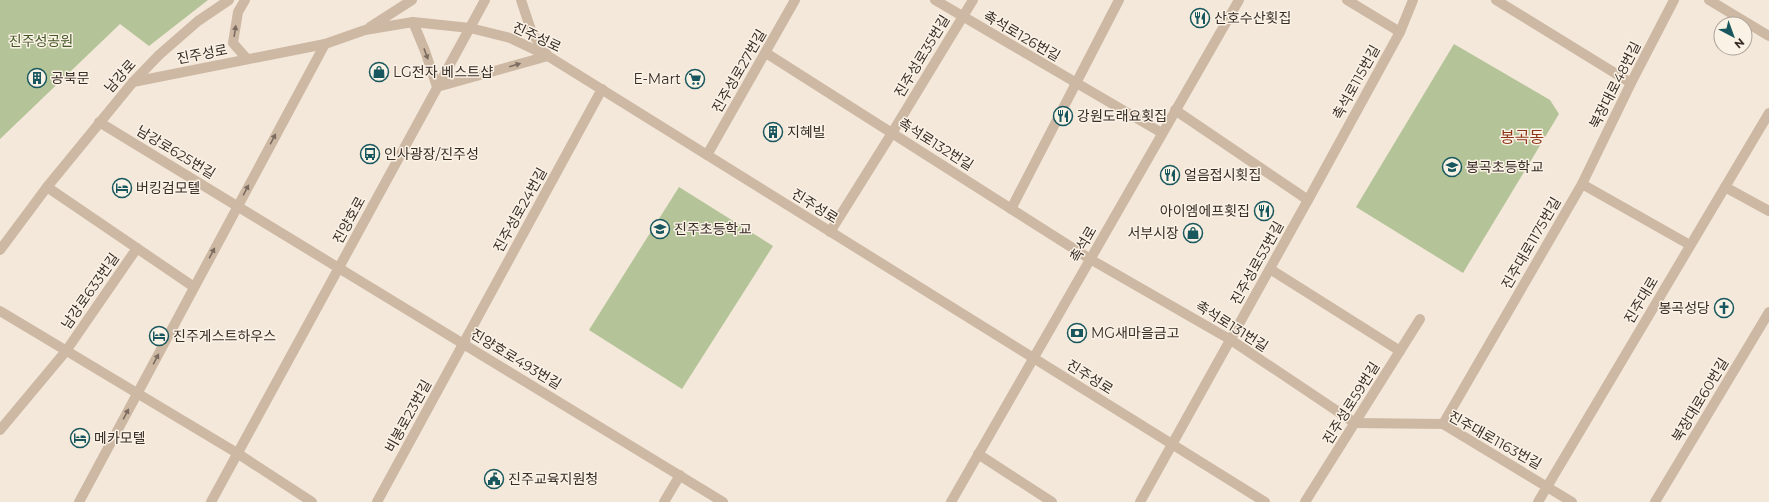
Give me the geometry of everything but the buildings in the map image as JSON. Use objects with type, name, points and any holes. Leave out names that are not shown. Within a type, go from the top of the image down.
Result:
[{"type":"street","name":"남강로","points":[[0,250],[47,187],[132,82],[159,54],[198,21],[229,0]]},
{"type":"street","points":[[245,0],[238,12],[233,43],[247,59]]},
{"type":"street","points":[[365,30],[412,0]]},
{"type":"street","name":"진양호로","points":[[211,502],[484,0]]},
{"type":"street","points":[[413,22],[425,51],[437,87],[548,56],[532,33],[521,0]]},
{"type":"street","name":"진주성로27번길","points":[[707,155],[795,0]]},
{"type":"street","name":"촉석로126번길","points":[[935,0],[1162,133]]},
{"type":"street","name":"진주성로35번길","points":[[830,232],[973,0]]},
{"type":"street","points":[[1011,209],[1119,0]]},
{"type":"street","name":"촉석로","points":[[951,502],[1239,0]]},
{"type":"street","points":[[1347,0],[1400,32]]},
{"type":"street","name":"촉석로115번길","points":[[1308,200],[1400,32],[1413,0]]},
{"type":"street","points":[[1496,0],[1631,83]]},
{"type":"street","name":"북장대로48번길","points":[[1582,184],[1631,83],[1674,0]]},
{"type":"street","points":[[1709,0],[1769,36]]},
{"type":"street","name":"진주성로","points":[[132,82],[325,44],[365,30],[413,22],[470,28],[510,38],[548,56],[1265,502]]},
{"type":"street","points":[[79,502],[325,44]]},
{"type":"street","name":"촉석로132번길","points":[[766,53],[1090,259]]},
{"type":"street","name":"진주성로24번길","points":[[464,343],[602,90]]},
{"type":"street","points":[[1176,110],[1308,200]]},
{"type":"street","name":"진주대로","points":[[1538,502],[1769,113]]},
{"type":"street","name":"남강로625번길","points":[[99,122],[339,267]]},
{"type":"street","points":[[1582,184],[1690,245]]},
{"type":"street","name":"진주대로1175번길","points":[[1443,424],[1582,184]]},
{"type":"street","points":[[47,187],[194,287]]},
{"type":"street","points":[[1725,187],[1769,211]]},
{"type":"street","name":"진주성로53번길","points":[[1140,502],[1308,200]]},
{"type":"street","name":"남강로633번길","points":[[0,430],[66,351],[137,248]]},
{"type":"street","name":"촉석로131번길","points":[[1090,259],[1231,340],[1356,423]]},
{"type":"street","name":"진양호로493번길","points":[[339,267],[723,502]]},
{"type":"street","points":[[1270,269],[1400,351]]},
{"type":"street","name":"남강로633번길","points":[[0,311],[237,453]]},
{"type":"street","name":"북장대로60번길","points":[[1655,502],[1769,312]]},
{"type":"street","name":"진주성로59번길","points":[[1305,502],[1420,319]]},
{"type":"street","name":"비봉로23번길","points":[[377,502],[464,343]]},
{"type":"street","name":"진주대로1163번길","points":[[1356,423],[1443,424],[1548,486],[1572,502]]},
{"type":"street","points":[[237,453],[312,502]]},
{"type":"street","points":[[978,454],[1052,502]]},
{"type":"street","points":[[664,502],[680,475]]},
{"type":"green space","name":"진주성공원","points":[[0,0],[208,0],[149,46],[120,24],[0,139]]},
{"type":"green space","points":[[1454,44],[1550,100],[1559,114],[1463,273],[1356,207]]},
{"type":"green space","points":[[679,187],[773,246],[682,389],[589,330]]},
{"type":"place","name":"산호수산횟집","points":[[1200,18]]},
{"type":"place","name":"LG전자 베스트샵","points":[[379,72]]},
{"type":"place","name":"공북문","points":[[37,78]]},
{"type":"place","name":"E-Mart","points":[[695,79]]},
{"type":"place","name":"강원도래요횟집","points":[[1063,116]]},
{"type":"place","name":"지혜빌","points":[[773,132]]},
{"type":"place","name":"인사광장/진주성","points":[[370,154]]},
{"type":"place","name":"봉곡초등학교","points":[[1452,167]]},
{"type":"place","name":"얼음접시횟집","points":[[1170,175]]},
{"type":"place","name":"버킹검모텔","points":[[122,188]]},
{"type":"place","name":"아이엠에프횟집","points":[[1264,211]]},
{"type":"place","name":"진주초등학교","points":[[660,229]]},
{"type":"place","name":"서부시장","points":[[1193,233]]},
{"type":"place","name":"봉곡성당","points":[[1724,308]]},
{"type":"place","name":"MG새마을금고","points":[[1077,333]]},
{"type":"place","name":"진주게스트하우스","points":[[159,336]]},
{"type":"place","name":"메카모텔","points":[[80,438]]},
{"type":"place","name":"진주교육지원청","points":[[494,479]]},
{"type":"district","name":"봉곡동","points":[[1522,137]]}]
